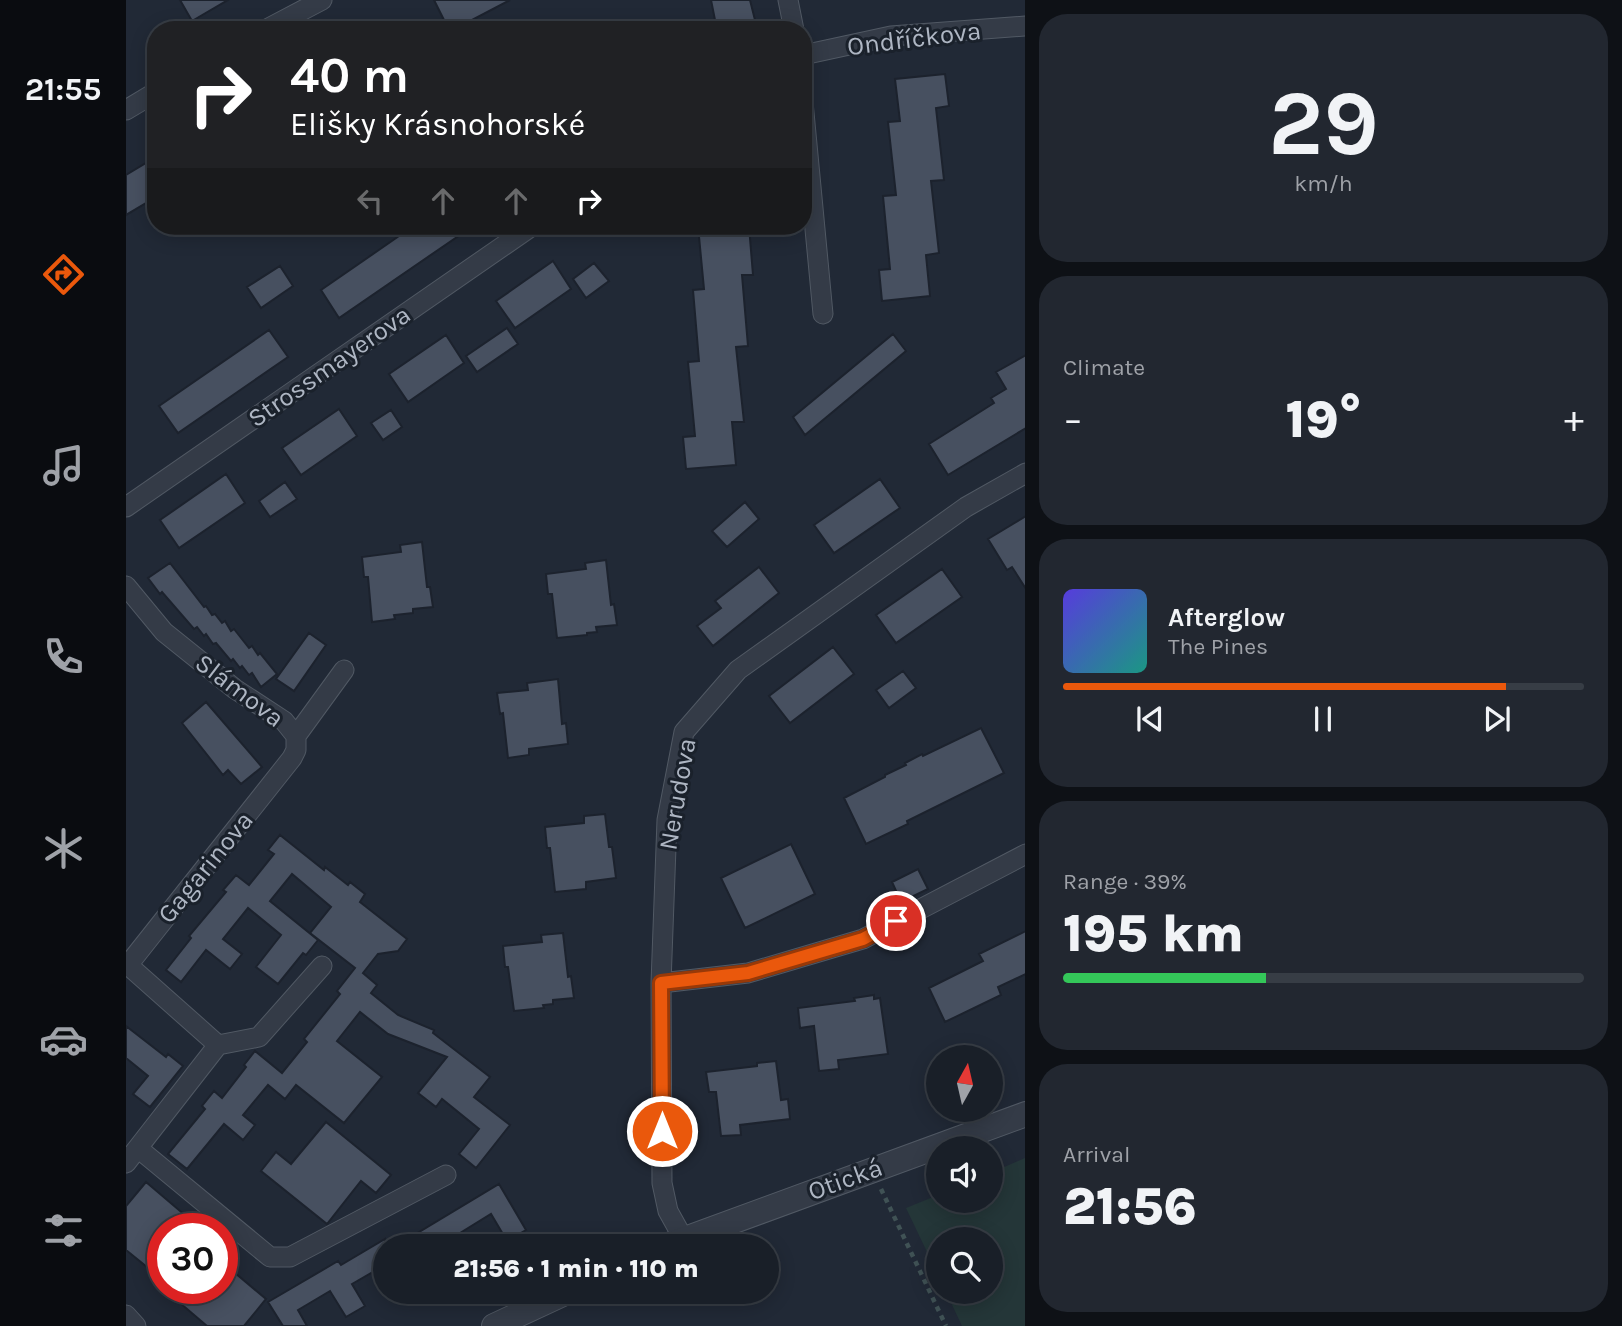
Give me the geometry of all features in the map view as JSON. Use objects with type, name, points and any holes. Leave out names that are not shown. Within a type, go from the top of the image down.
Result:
[{"type":"street","points":[[282,21],[322,0]]},
{"type":"street","points":[[788,0],[792,21]]},
{"type":"street","name":"Ondříčkova","points":[[812,53],[891,36],[1025,26]]},
{"type":"street","points":[[126,110],[147,97]]},
{"type":"street","points":[[812,197],[823,314]]},
{"type":"street","name":"Strossmayerova","points":[[126,507],[519,235]]},
{"type":"street","name":"Nerudova","points":[[673,1234],[662,1183],[661,983],[667,820],[684,732],[738,670],[966,507],[1025,473]]},
{"type":"street","name":"Slámova","points":[[126,586],[164,632],[235,689],[284,721],[296,736],[344,670]]},
{"type":"street","name":"Gagarinova","points":[[218,1045],[128,965],[292,758],[296,750],[296,736]]},
{"type":"street","points":[[661,983],[748,973],[863,939],[1025,855]]},
{"type":"street","points":[[322,966],[259,1037],[218,1045],[132,1156],[270,1257],[290,1256],[446,1175]]},
{"type":"street","name":"Otická","points":[[697,1234],[1025,1114]]},
{"type":"street","points":[[494,1326],[542,1304]]},
{"type":"street","points":[[126,1315],[136,1326]]},
{"type":"path","points":[[872,1169],[946,1326]]},
{"type":"shaded area","points":[[1025,1158],[1025,1326],[962,1326],[952,1304],[1003,1304],[1003,1227],[926,1227],[926,1250],[906,1208],[926,1200],[926,1213],[1003,1213],[1003,1168]]},
{"type":"building","points":[[180,0],[228,0],[192,21]]},
{"type":"building","points":[[434,0],[510,0],[470,21],[444,21]]},
{"type":"building","points":[[711,0],[750,0],[755,21],[715,21]]},
{"type":"building","points":[[945,74],[949,106],[936,108],[944,180],[931,181],[939,253],[926,255],[930,296],[882,301],[879,270],[890,269],[883,196],[896,195],[888,122],[900,121],[895,79]]},
{"type":"building","points":[[147,162],[147,202],[126,215],[126,175]]},
{"type":"building","points":[[460,235],[339,318],[321,290],[399,236]]},
{"type":"building","points":[[699,235],[750,235],[753,275],[742,275],[748,346],[736,347],[744,422],[732,422],[736,465],[686,469],[683,437],[695,436],[688,362],[699,361],[693,290],[704,289]]},
{"type":"building","points":[[553,261],[571,289],[515,328],[496,301]]},
{"type":"building","points":[[594,263],[609,281],[586,298],[573,279]]},
{"type":"building","points":[[280,266],[293,286],[261,308],[247,287]]},
{"type":"building","points":[[507,328],[518,344],[477,372],[466,356]]},
{"type":"building","points":[[269,330],[288,357],[178,433],[159,406]]},
{"type":"building","points":[[893,334],[906,351],[805,435],[793,417]]},
{"type":"building","points":[[446,335],[464,363],[408,402],[389,374]]},
{"type":"building","points":[[1025,356],[1025,429],[948,475],[929,444],[994,403],[991,398],[1006,389],[996,372]]},
{"type":"building","points":[[339,409],[357,436],[301,475],[282,448]]},
{"type":"building","points":[[391,410],[402,427],[383,440],[371,423]]},
{"type":"building","points":[[226,474],[245,503],[179,548],[160,520]]},
{"type":"building","points":[[880,479],[900,508],[834,553],[814,525]]},
{"type":"building","points":[[285,482],[297,499],[270,517],[259,501]]},
{"type":"building","points":[[745,502],[759,519],[727,547],[712,531]]},
{"type":"building","points":[[1025,517],[1025,587],[1012,567],[1007,570],[988,539]]},
{"type":"building","points":[[422,542],[427,587],[430,587],[433,607],[413,609],[413,613],[394,615],[395,619],[372,622],[368,577],[364,577],[362,557],[401,552],[400,545]]},
{"type":"building","points":[[606,560],[611,605],[614,604],[617,625],[596,627],[597,632],[587,635],[557,638],[552,594],[548,594],[546,574],[586,569],[585,563]]},
{"type":"building","points":[[170,563],[204,607],[222,623],[225,621],[231,631],[234,629],[249,648],[252,646],[258,655],[260,653],[277,674],[261,687],[252,673],[249,675],[233,659],[231,661],[206,634],[204,636],[197,627],[194,629],[162,592],[160,594],[148,578]]},
{"type":"building","points":[[759,567],[779,593],[713,646],[697,626],[721,608],[715,601]]},
{"type":"building","points":[[942,569],[962,597],[896,643],[876,615]]},
{"type":"building","points":[[309,633],[326,645],[294,691],[276,679]]},
{"type":"building","points":[[833,647],[854,674],[790,723],[769,696]]},
{"type":"building","points":[[903,671],[916,688],[889,708],[876,690]]},
{"type":"building","points":[[558,679],[562,724],[566,723],[568,744],[529,749],[529,755],[508,758],[503,713],[500,714],[497,693],[528,690],[527,683]]},
{"type":"building","points":[[206,702],[262,767],[241,784],[228,770],[223,775],[182,723]]},
{"type":"building","points":[[981,728],[1004,773],[866,844],[844,798],[922,754],[923,756]]},
{"type":"building","points":[[605,814],[616,878],[586,882],[586,889],[555,892],[545,827],[584,823],[584,816]]},
{"type":"building","points":[[280,835],[324,870],[325,867],[365,894],[360,902],[407,939],[398,951],[378,954],[363,973],[377,985],[371,993],[398,1015],[434,1030],[433,1033],[490,1077],[474,1097],[510,1125],[476,1168],[459,1154],[479,1129],[442,1099],[436,1107],[418,1093],[447,1057],[388,1034],[360,1012],[337,1041],[382,1077],[344,1123],[296,1085],[285,1099],[268,1085],[243,1115],[255,1125],[243,1140],[224,1124],[187,1169],[168,1154],[205,1109],[202,1106],[214,1091],[222,1098],[255,1051],[282,1073],[307,1042],[304,1039],[340,994],[337,991],[355,968],[310,933],[331,907],[292,874],[270,901],[318,940],[306,955],[303,953],[278,984],[256,967],[281,935],[248,908],[223,939],[242,954],[230,969],[206,950],[181,982],[166,970],[236,875],[249,885],[274,854],[268,850]]},
{"type":"building","points":[[791,844],[815,894],[745,928],[721,878]]},
{"type":"building","points":[[918,869],[928,889],[901,902],[892,882]]},
{"type":"building","points":[[1025,931],[1025,974],[998,987],[1001,995],[945,1022],[929,988],[983,961],[979,954]]},
{"type":"building","points":[[563,933],[568,977],[571,976],[574,998],[553,1000],[553,1004],[543,1005],[544,1008],[514,1011],[503,946],[542,942],[541,935]]},
{"type":"building","points":[[874,995],[874,999],[880,998],[888,1054],[838,1060],[839,1069],[819,1071],[814,1026],[800,1028],[798,1008],[855,1001],[854,998]]},
{"type":"building","points":[[126,1026],[166,1057],[168,1054],[183,1066],[150,1107],[133,1094],[148,1076],[126,1058]]},
{"type":"building","points":[[776,1061],[781,1100],[788,1099],[790,1119],[740,1125],[741,1135],[721,1136],[716,1092],[709,1092],[706,1072]]},
{"type":"building","points":[[326,1122],[391,1175],[376,1193],[361,1181],[327,1224],[261,1171],[276,1152],[291,1164]]},
{"type":"building","points":[[146,1182],[182,1213],[147,1213],[147,1267],[126,1250],[126,1206]]},
{"type":"building","points":[[499,1184],[526,1230],[519,1234],[503,1234],[491,1214],[461,1234],[416,1234]]},
{"type":"building","points":[[373,1246],[373,1272],[352,1284],[365,1306],[346,1317],[330,1291],[298,1310],[307,1326],[283,1326],[268,1302],[338,1261],[341,1265]]},
{"type":"building","points":[[238,1275],[266,1299],[244,1326],[207,1326],[181,1304],[238,1304]]},
{"type":"route","points":[[662,1131],[661,983],[748,973],[863,939],[896,921]]}]
